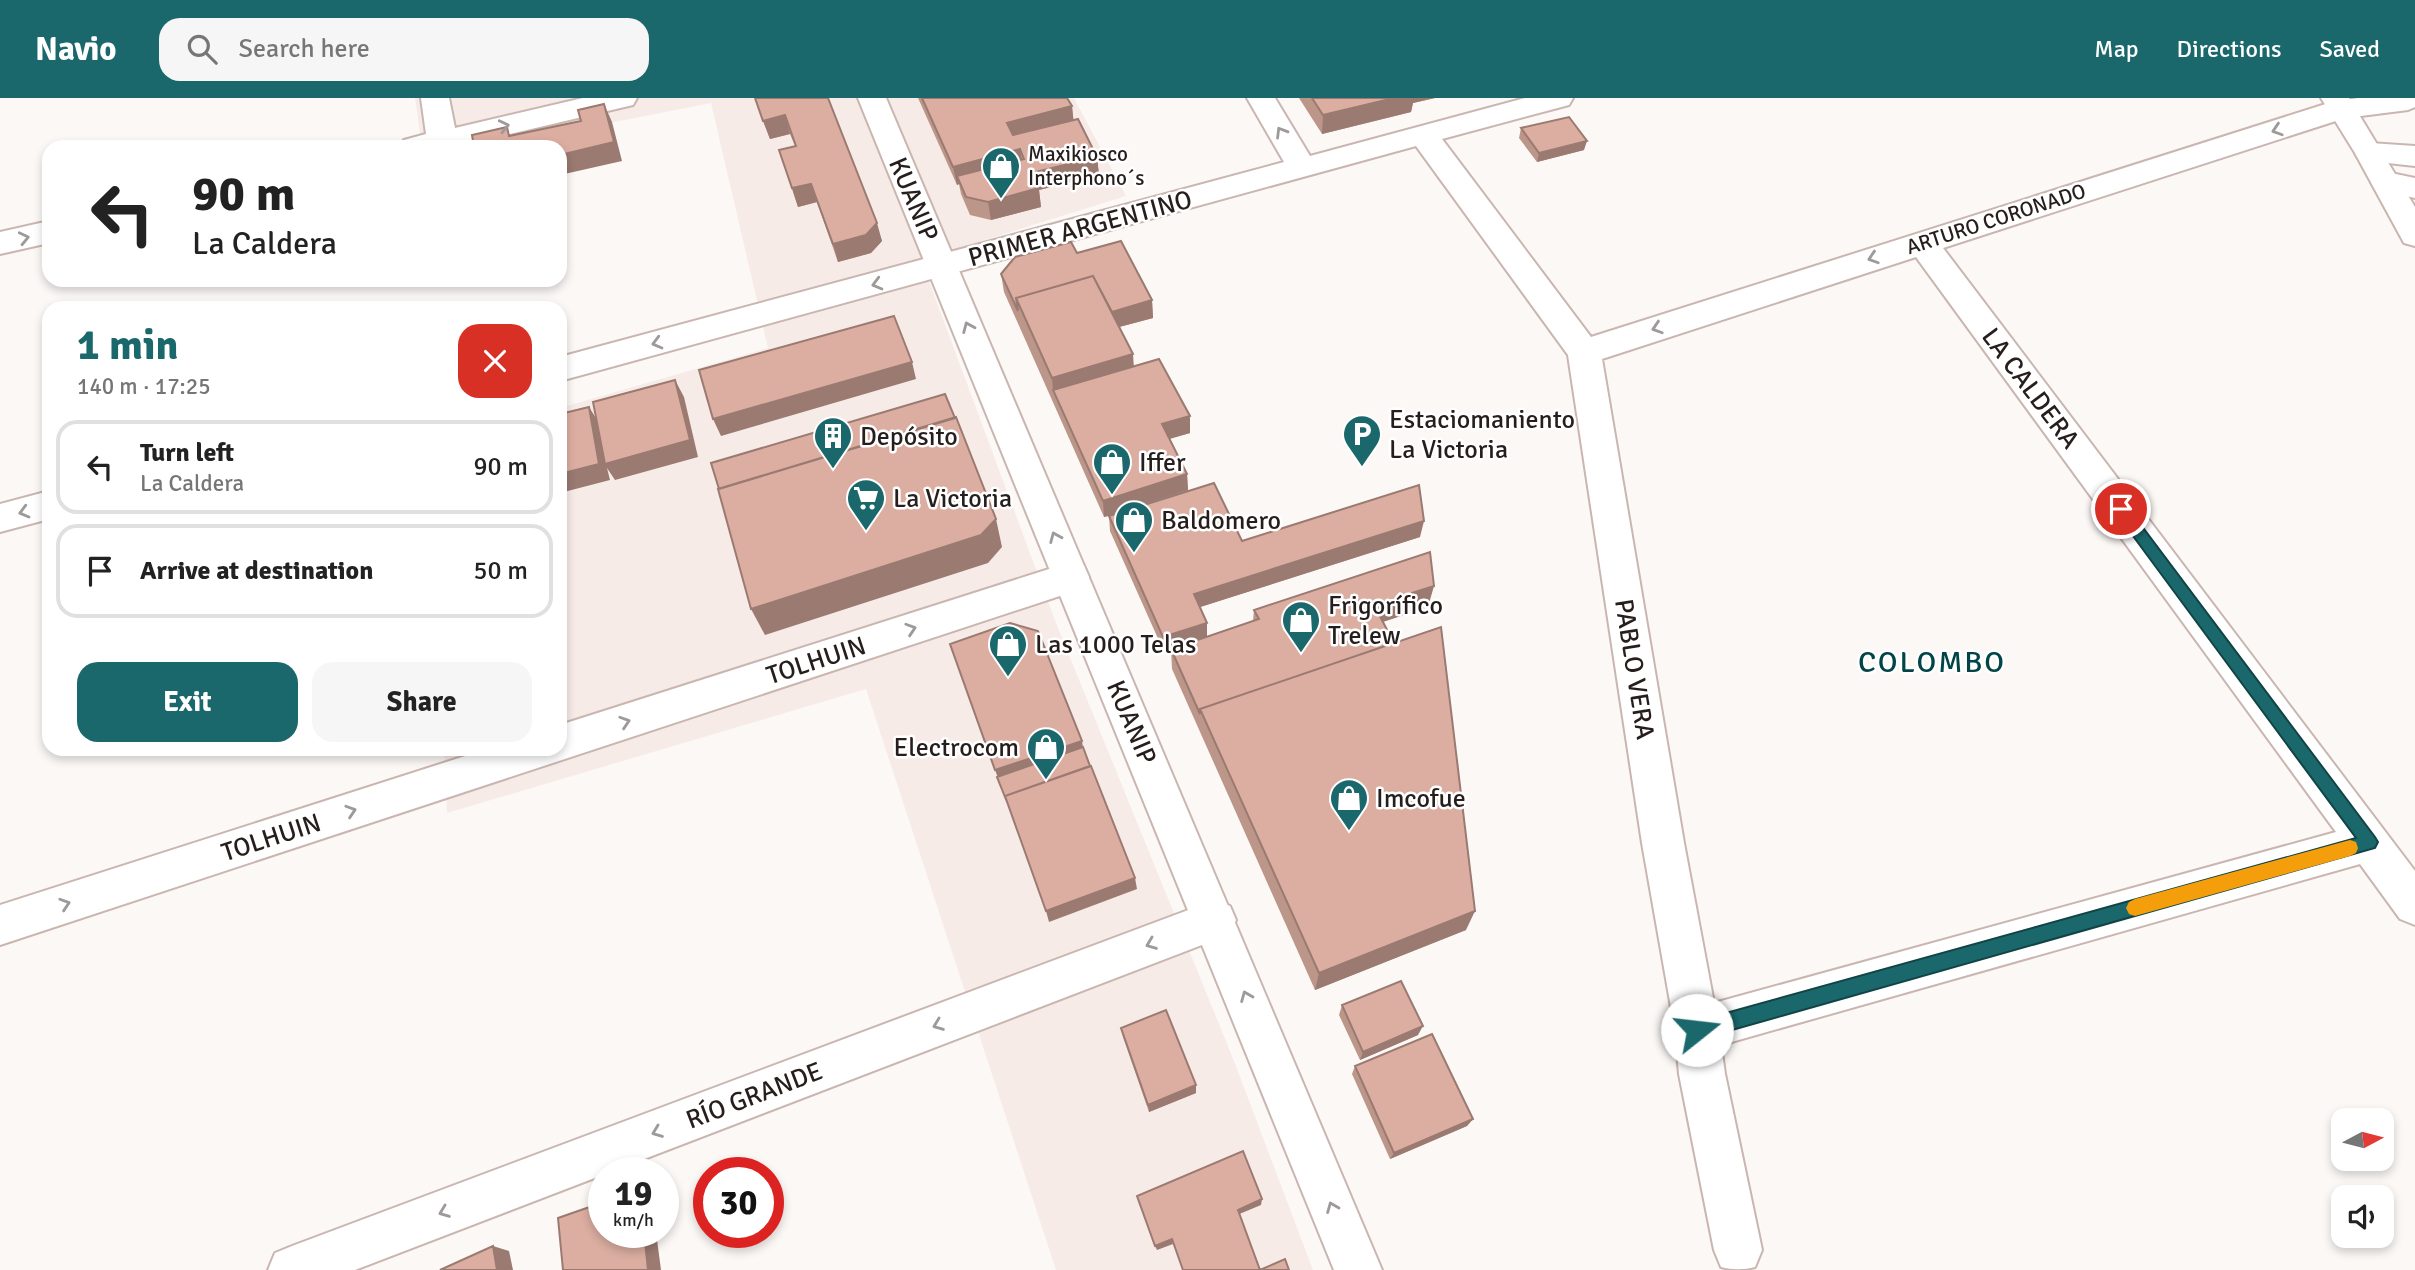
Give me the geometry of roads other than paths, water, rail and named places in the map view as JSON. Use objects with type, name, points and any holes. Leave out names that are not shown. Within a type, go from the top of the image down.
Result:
[{"type":"street","points":[[435,98],[442,140],[623,98]]},
{"type":"street","name":"KUANIP","points":[[872,98],[1358,1270]]},
{"type":"street","points":[[1261,98],[1302,167]]},
{"type":"street","name":"PRIMER ARGENTINO","points":[[567,367],[1559,98]]},
{"type":"street","name":"ARTURO CORONADO","points":[[1584,352],[2339,104],[2398,103],[2411,98]]},
{"type":"street","points":[[2339,104],[2370,153],[2401,185],[2415,235]]},
{"type":"street","name":"PABLO VERA","points":[[1424,136],[1584,352],[1663,843],[1697,1030],[1702,1074],[1738,1250]]},
{"type":"street","points":[[2370,153],[2415,156]]},
{"type":"street","points":[[0,243],[42,234]]},
{"type":"street","name":"LA CALDERA","points":[[1922,242],[2415,905]]},
{"type":"street","points":[[0,518],[42,507]]},
{"type":"street","name":"TOLHUIN","points":[[567,741],[1071,577]]},
{"type":"street","name":"TOLHUIN","points":[[0,925],[519,756]]},
{"type":"street","points":[[1697,1030],[2369,842]]},
{"type":"street","name":"RÍO GRANDE","points":[[292,1270],[1215,920]]},
{"type":"place","name":"Maxikiosco Interphono´s","points":[[1001,200]]},
{"type":"place","name":"Estaciomaniento La Victoria","points":[[1362,468]]},
{"type":"place","name":"Depósito","points":[[833,470]]},
{"type":"place","name":"Iffer","points":[[1112,496]]},
{"type":"place","name":"La Victoria","points":[[866,532]]},
{"type":"place","name":"Baldomero","points":[[1134,554]]},
{"type":"place","name":"Frigorífico Trelew","points":[[1301,654]]},
{"type":"place","name":"Las 1000 Telas","points":[[1008,678]]},
{"type":"place","name":"Electrocom","points":[[1046,781]]},
{"type":"place","name":"Imcofue","points":[[1349,832]]},
{"type":"district","name":"COLOMBO","points":[[1932,662]]}]
